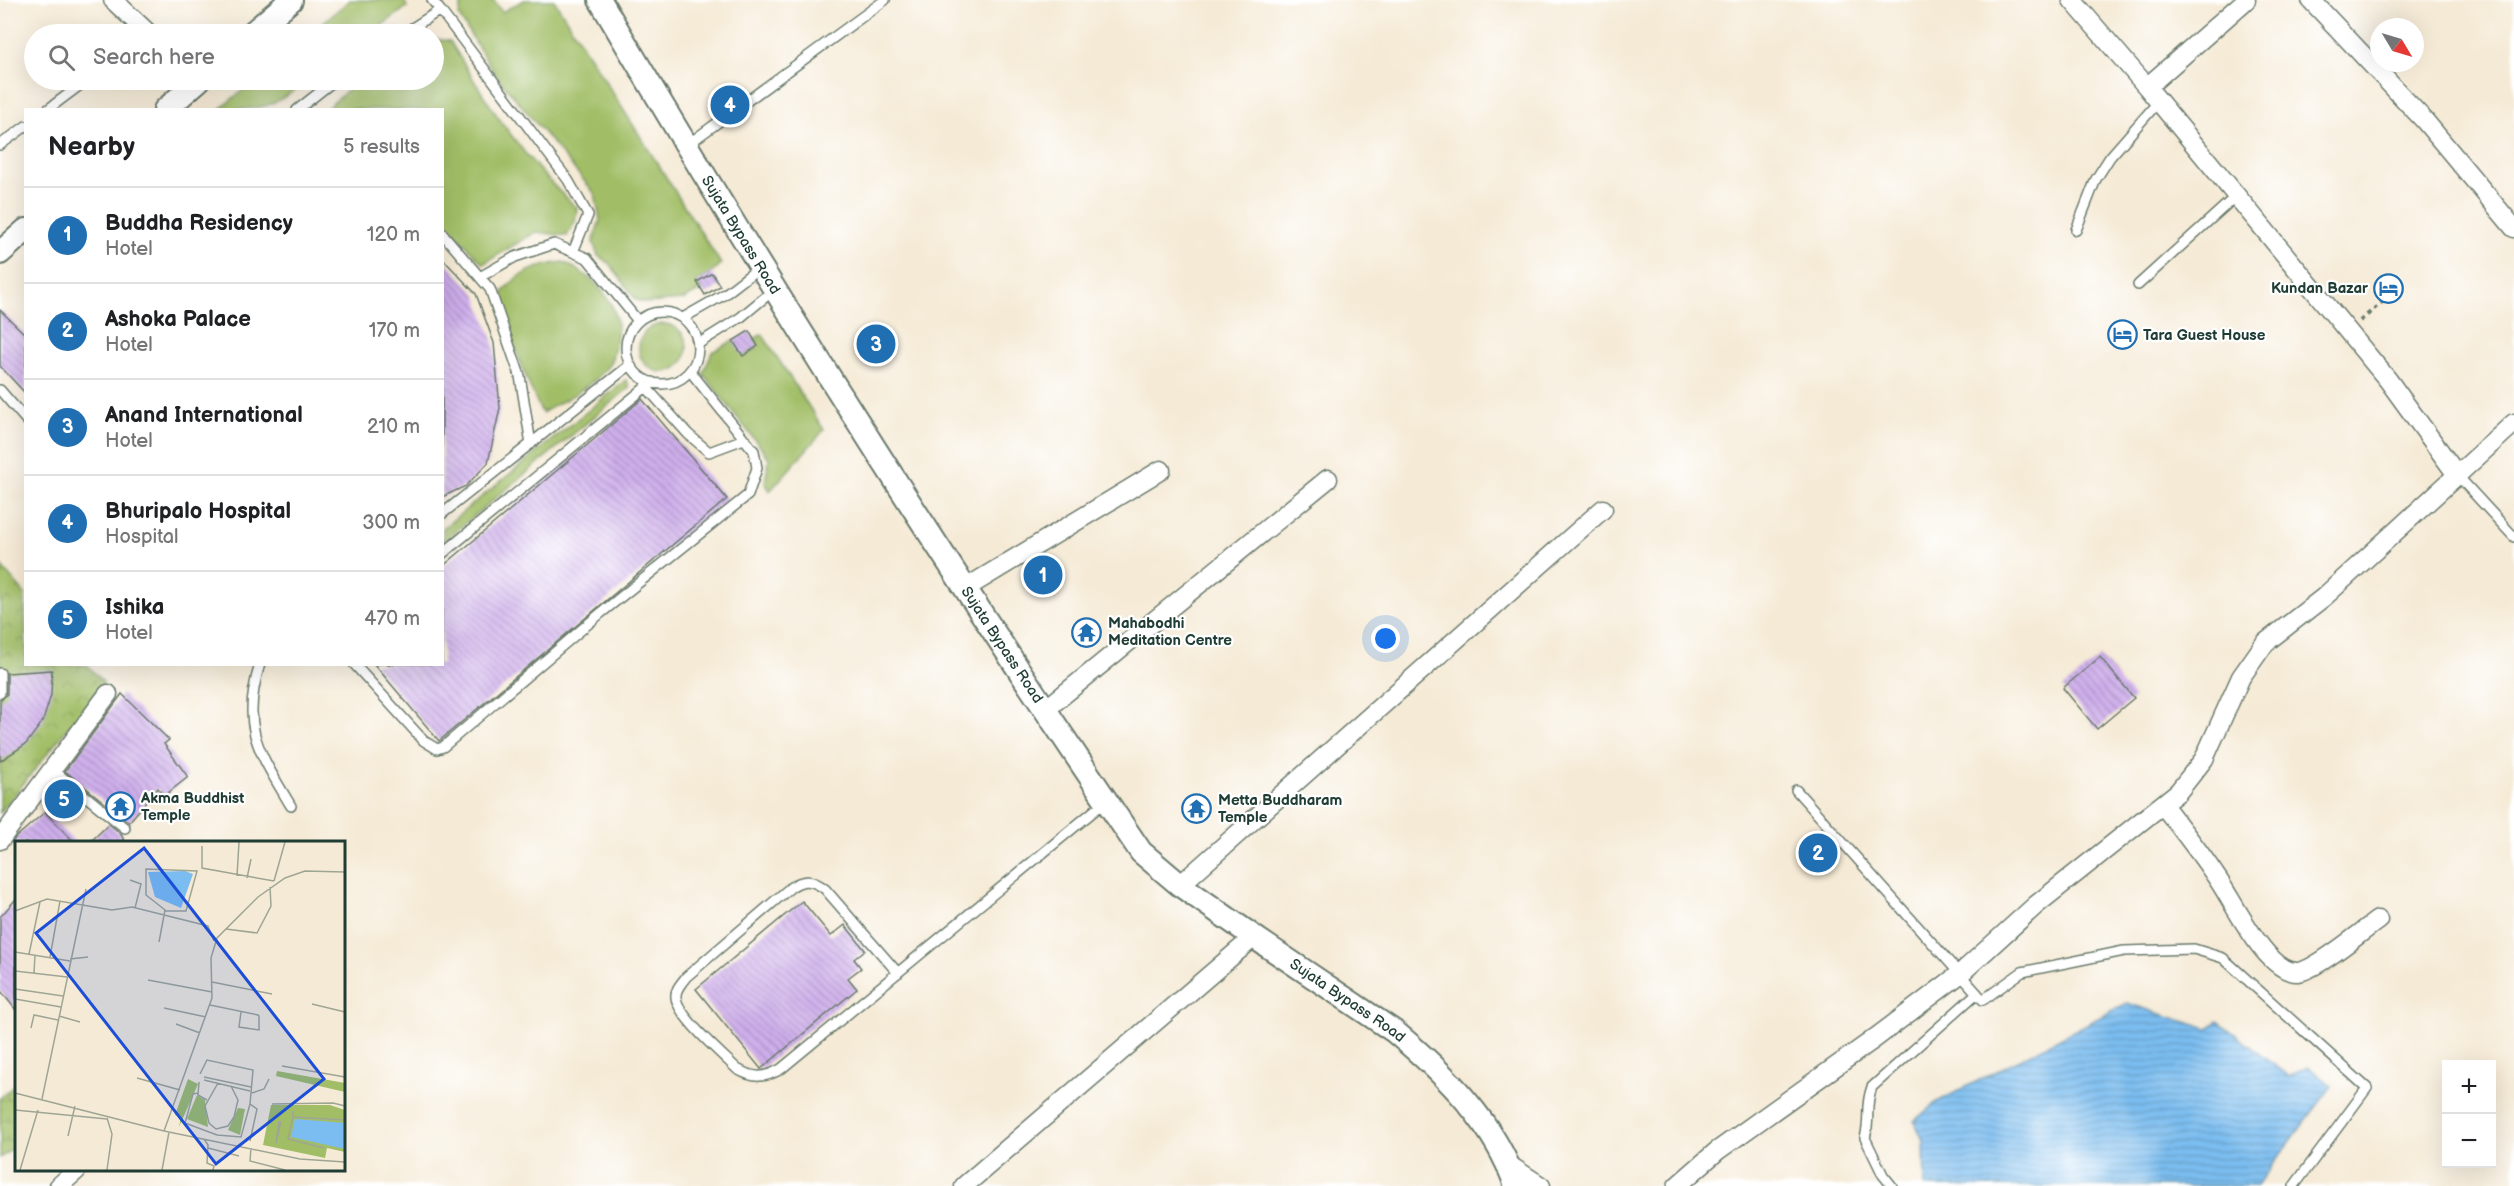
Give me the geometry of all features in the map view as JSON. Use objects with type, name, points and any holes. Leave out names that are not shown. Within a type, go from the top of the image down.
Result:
[{"type":"street","points":[[113,0],[138,24]]},
{"type":"street","points":[[263,24],[291,0]]},
{"type":"street","name":"Sujata Bypass Road","points":[[600,0],[760,267],[966,588],[1141,852],[1180,885],[1395,1032],[1422,1055],[1468,1102],[1513,1176]]},
{"type":"street","points":[[2072,0],[2159,101],[2388,380],[2457,475]]},
{"type":"street","points":[[2147,87],[2246,0]]},
{"type":"street","points":[[2311,0],[2424,120],[2514,228]]},
{"type":"street","points":[[167,108],[188,90]]},
{"type":"street","points":[[0,253],[24,233]]},
{"type":"street","points":[[1677,1186],[1717,1151],[1870,1042],[1960,974],[2036,905],[2163,805],[2193,776],[2204,759],[2241,677],[2265,643],[2324,597],[2514,423]]},
{"type":"street","points":[[966,588],[1161,470]]},
{"type":"street","points":[[1046,709],[1328,479]]},
{"type":"street","points":[[1180,885],[1603,509]]},
{"type":"street","points":[[0,840],[108,694]]},
{"type":"street","points":[[2163,805],[2216,876],[2259,945],[2288,971],[2296,973],[2312,968],[2378,920]]},
{"type":"street","points":[[964,1186],[1254,937]]},
{"type":"street","points":[[59,1186],[76,1171]]},
{"type":"street","points":[[1513,1176],[1541,1186]]},
{"type":"lane","points":[[432,0],[568,180],[588,215],[573,252]]},
{"type":"lane","points":[[687,146],[885,0]]},
{"type":"lane","points":[[418,24],[440,10]]},
{"type":"lane","points":[[50,108],[74,90]]},
{"type":"lane","points":[[300,108],[322,90]]},
{"type":"lane","points":[[2076,230],[2096,179],[2110,157],[2159,101]]},
{"type":"lane","points":[[0,145],[24,127]]},
{"type":"lane","points":[[2138,285],[2236,196]]},
{"type":"lane","points":[[444,236],[490,289],[520,376],[531,444]]},
{"type":"lane","points":[[480,278],[515,257],[554,244],[587,258],[638,321]]},
{"type":"lane","points":[[683,318],[725,294],[760,267]]},
{"type":"lane","points":[[698,344],[741,317],[775,289]]},
{"type":"lane","points":[[444,552],[649,385],[670,383],[690,371],[696,360],[698,344],[691,326],[683,318],[660,311],[638,321],[626,342],[630,365],[649,385],[688,434],[709,452],[744,439]]},
{"type":"lane","points":[[444,512],[630,365]]},
{"type":"lane","points":[[356,666],[424,741],[437,749],[443,747],[601,613],[748,495],[757,468],[754,451],[690,371]]},
{"type":"lane","points":[[0,390],[24,418]]},
{"type":"lane","points":[[2457,475],[2514,537]]},
{"type":"lane","points":[[259,666],[254,683],[250,721],[259,747],[291,806]]},
{"type":"lane","points":[[0,673],[0,693]]},
{"type":"lane","points":[[52,769],[125,828]]},
{"type":"lane","points":[[1796,790],[1983,1000],[2022,972],[2124,951],[2194,949],[2223,958],[2367,1088],[2294,1186]]},
{"type":"lane","points":[[898,973],[825,889],[816,882],[803,881],[791,887],[686,977],[676,992],[676,1000],[686,1017],[737,1069],[747,1075],[769,1076],[782,1069],[1107,801]]},
{"type":"lane","points":[[1892,1186],[1883,1175],[1864,1138],[1870,1122],[1866,1103],[1872,1087],[1977,993]]},
{"type":"path","points":[[2348,332],[2389,296]]},
{"type":"green space","points":[[350,0],[404,0],[407,7],[384,24],[321,24]]},
{"type":"green space","points":[[462,0],[493,0],[502,12],[524,0],[554,0],[721,264],[697,282],[702,289],[683,300],[646,303],[636,300],[609,263],[598,256],[593,242],[600,220],[595,194],[495,74],[459,16]]},
{"type":"green space","points":[[444,40],[450,41],[507,130],[540,171],[577,208],[575,222],[567,236],[536,232],[483,264],[444,224],[444,108],[327,108],[348,90],[444,90]]},
{"type":"green space","points":[[243,90],[295,90],[268,105],[254,108],[221,108]]},
{"type":"green space","points":[[563,262],[587,276],[606,295],[616,319],[617,333],[611,361],[602,373],[578,392],[542,413],[517,354],[503,292],[523,274],[545,265]]},
{"type":"green space","points":[[658,324],[668,324],[680,331],[687,343],[687,353],[680,365],[668,372],[658,372],[643,361],[639,353],[639,343],[650,328]]},
{"type":"green space","points":[[762,334],[824,430],[770,491],[765,482],[769,458],[703,374],[712,352],[733,341],[744,356],[757,347],[754,339]]},
{"type":"green space","points":[[626,380],[630,387],[444,541],[444,527]]},
{"type":"green space","points":[[0,565],[24,593],[24,666],[88,666],[104,683],[0,813]]},
{"type":"green space","points":[[15,1085],[15,1147],[0,1158],[0,1098]]},
{"type":"water","points":[[2127,1003],[2208,1029],[2218,1021],[2289,1076],[2308,1067],[2332,1086],[2257,1186],[1925,1186],[1924,1142],[1914,1121],[1937,1102]]},
{"type":"building","points":[[444,260],[476,294],[494,343],[500,408],[488,463],[466,486],[444,496]]},
{"type":"building","points":[[712,273],[720,286],[705,295],[697,282]]},
{"type":"building","points":[[0,310],[24,333],[24,392],[0,366]]},
{"type":"building","points":[[749,331],[758,346],[743,356],[733,341]]},
{"type":"building","points":[[642,399],[727,499],[439,741],[376,666],[444,666],[444,565]]},
{"type":"building","points":[[2100,657],[2134,698],[2097,729],[2063,688]]},
{"type":"building","points":[[52,670],[51,695],[43,721],[26,744],[0,761],[0,701],[7,694],[7,673]]},
{"type":"building","points":[[122,694],[169,740],[164,744],[188,777],[164,796],[158,788],[129,822],[65,771]]},
{"type":"building","points":[[45,812],[73,841],[15,841],[12,843]]},
{"type":"building","points":[[109,824],[120,833],[125,841],[91,841]]},
{"type":"building","points":[[15,900],[15,1009],[0,990],[0,917]]},
{"type":"building","points":[[802,901],[831,936],[845,925],[865,950],[854,959],[861,968],[848,978],[857,989],[761,1069],[696,989]]},
{"type":"place","name":"Bhuripalo Hospital","points":[[730,105]]},
{"type":"place","name":"Kundan Bazar","points":[[2389,288]]},
{"type":"place","name":"Tara Guest House","points":[[2122,335]]},
{"type":"place","name":"Anand International","points":[[876,344]]},
{"type":"place","name":"Buddha Residency","points":[[1043,575]]},
{"type":"place","name":"Mahabodhi Meditation Centre","points":[[1087,632]]},
{"type":"place","name":"Ishika","points":[[64,799]]},
{"type":"place","name":"Akma Buddhist Temple","points":[[120,807]]},
{"type":"place","name":"Metta Buddharam Temple","points":[[1197,809]]},
{"type":"place","name":"Ashoka Palace","points":[[1818,853]]}]
